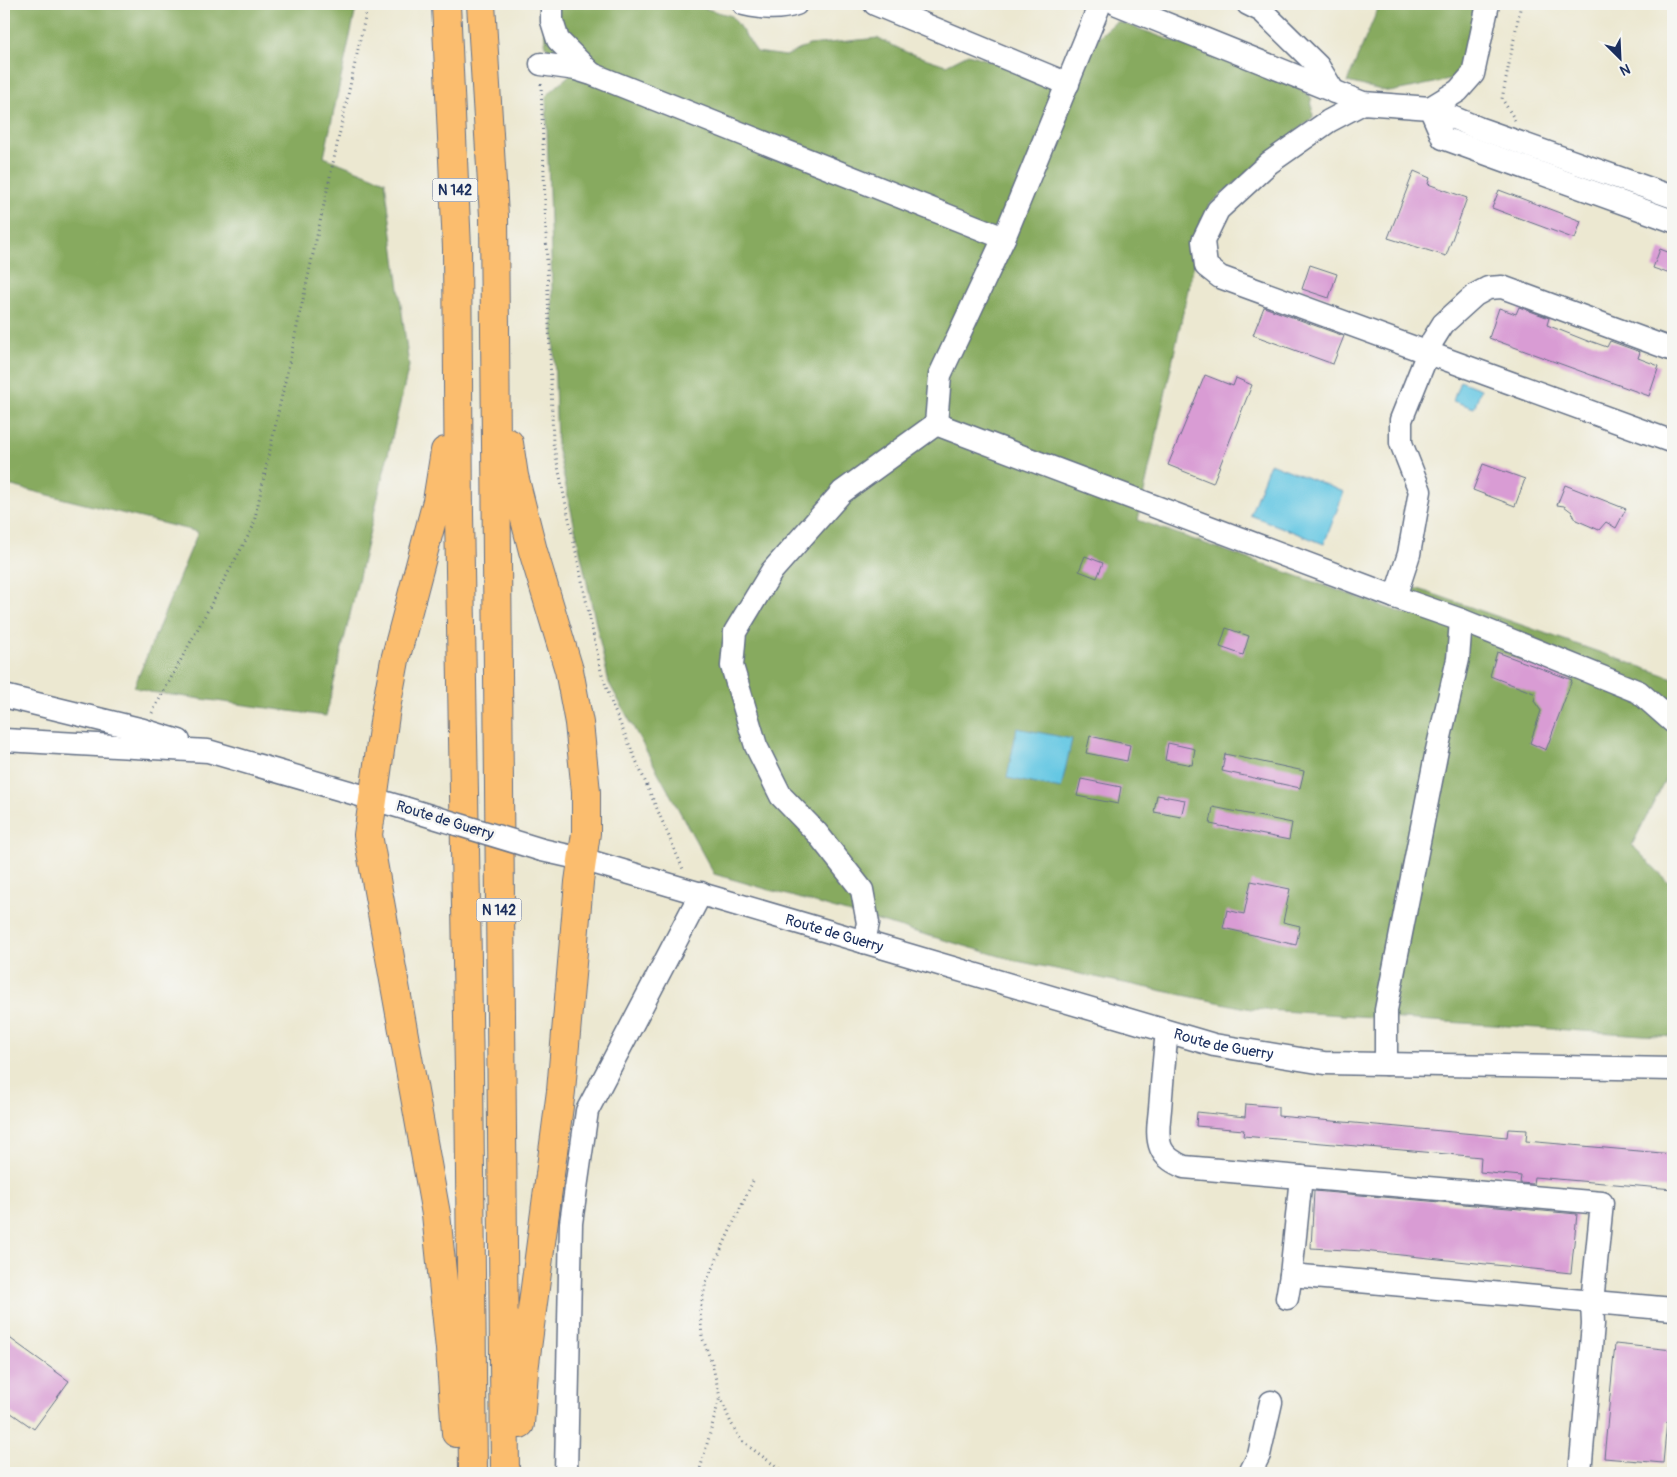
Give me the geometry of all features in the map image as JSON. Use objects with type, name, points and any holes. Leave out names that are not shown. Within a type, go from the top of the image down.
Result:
[{"type":"highway","name":"N 142","points":[[446,4],[457,248],[473,1473]]},
{"type":"highway","name":"N 142","points":[[481,4],[494,216],[505,1473]]},
{"type":"highway","points":[[494,348],[514,476],[533,551],[570,670],[579,723],[586,792],[586,833],[579,882],[561,1091],[524,1371],[517,1473]]},
{"type":"highway","points":[[458,376],[437,501],[395,660],[386,708],[368,836],[436,1214],[450,1349],[458,1473]]},
{"type":"street","points":[[552,4],[552,21],[558,40],[592,74]]},
{"type":"street","points":[[744,4],[766,9],[790,5]]},
{"type":"street","points":[[875,4],[1068,84]]},
{"type":"street","points":[[864,942],[868,923],[862,890],[817,833],[781,796],[756,746],[732,666],[736,632],[772,571],[842,492],[936,424],[940,375],[1004,238],[1100,4]]},
{"type":"street","points":[[1117,4],[1363,103],[1430,108],[1478,128],[1673,197]]},
{"type":"street","points":[[1248,4],[1262,11],[1318,66],[1334,92]]},
{"type":"street","points":[[1430,108],[1458,91],[1473,74],[1488,4]]},
{"type":"street","points":[[541,64],[576,69],[592,74],[1004,238]]},
{"type":"street","points":[[1363,103],[1329,121],[1269,163],[1218,210],[1203,241],[1206,266],[1220,277],[1673,442]]},
{"type":"street","points":[[1430,108],[1443,138],[1451,142],[1673,221]]},
{"type":"street","points":[[1394,597],[1409,554],[1420,491],[1401,443],[1401,420],[1433,340],[1443,324],[1475,295],[1488,288],[1502,287],[1673,350]]},
{"type":"street","points":[[936,424],[1394,597],[1461,620],[1639,692],[1673,722]]},
{"type":"street","points":[[1386,1064],[1386,1010],[1437,750],[1458,659],[1461,620]]},
{"type":"street","points":[[4,696],[143,730],[208,751]]},
{"type":"street","name":"Route de Guerry","points":[[4,740],[208,751],[374,798],[542,850],[582,859],[696,892],[1214,1045],[1324,1063],[1673,1069]]},
{"type":"street","points":[[566,1473],[571,1223],[587,1111],[696,892]]},
{"type":"street","points":[[1167,1032],[1158,1135],[1161,1148],[1167,1156],[1174,1163],[1184,1167],[1602,1203],[1592,1302],[1593,1324],[1580,1473]]},
{"type":"street","points":[[1287,1298],[1291,1275],[1300,1177]]},
{"type":"street","points":[[1291,1275],[1673,1309]]},
{"type":"street","points":[[1250,1473],[1259,1455],[1271,1402]]},
{"type":"path","points":[[143,730],[253,527],[368,4]]},
{"type":"path","points":[[1516,121],[1502,99],[1521,4]]},
{"type":"path","points":[[541,64],[552,443],[601,671],[614,707],[681,865],[696,892]]},
{"type":"path","points":[[753,1181],[706,1282],[700,1310],[702,1337],[712,1363],[720,1397],[731,1424],[742,1440],[785,1473]]},
{"type":"path","points":[[699,1473],[720,1397]]},
{"type":"green space","points":[[4,4],[357,4],[324,157],[385,181],[409,366],[326,716],[150,692],[134,687],[198,532],[4,484]]},
{"type":"green space","points":[[543,4],[689,4],[732,16],[757,52],[786,56],[809,45],[878,38],[906,52],[946,65],[968,54],[1049,79],[1117,21],[1293,84],[1311,97],[1313,117],[1208,206],[1138,520],[1408,615],[1413,587],[1673,678],[1673,765],[1632,845],[1673,887],[1673,1037],[1251,1009],[1017,961],[714,874],[609,683],[557,446],[546,96],[576,69],[545,46]]},
{"type":"green space","points":[[1380,4],[1480,4],[1464,77],[1390,92],[1347,82]]},
{"type":"water","points":[[1460,381],[1481,389],[1474,408],[1453,401]]},
{"type":"water","points":[[1270,463],[1344,492],[1324,544],[1250,515]]},
{"type":"water","points":[[1017,728],[1072,739],[1061,789],[1007,778]]},
{"type":"building","points":[[1414,171],[1430,178],[1428,184],[1467,198],[1446,256],[1388,238]]},
{"type":"building","points":[[1499,190],[1581,221],[1575,239],[1492,208]]},
{"type":"building","points":[[1660,249],[1673,254],[1673,275],[1653,268]]},
{"type":"building","points":[[1310,265],[1337,274],[1329,298],[1302,289]]},
{"type":"building","points":[[1264,307],[1344,336],[1333,364],[1253,335]]},
{"type":"building","points":[[1519,307],[1549,318],[1547,325],[1590,342],[1607,347],[1610,341],[1640,352],[1638,358],[1659,366],[1649,396],[1489,338],[1499,308],[1516,314]]},
{"type":"building","points":[[1205,375],[1233,386],[1236,378],[1252,385],[1213,483],[1168,465]]},
{"type":"building","points":[[1483,464],[1525,479],[1515,506],[1473,490]]},
{"type":"building","points":[[1565,485],[1626,509],[1616,528],[1606,522],[1599,530],[1576,520],[1572,512],[1564,506],[1557,505]]},
{"type":"building","points":[[1085,556],[1103,563],[1097,578],[1079,571]]},
{"type":"building","points":[[1226,628],[1249,636],[1243,655],[1220,647]]},
{"type":"building","points":[[1497,652],[1572,680],[1546,750],[1530,743],[1541,711],[1534,701],[1536,694],[1490,676]]},
{"type":"building","points":[[1090,736],[1130,745],[1127,761],[1086,753]]},
{"type":"building","points":[[1168,743],[1195,749],[1192,765],[1165,760]]},
{"type":"building","points":[[1225,754],[1304,771],[1300,788],[1222,771]]},
{"type":"building","points":[[1081,779],[1121,787],[1118,804],[1077,796]]},
{"type":"building","points":[[1157,795],[1185,800],[1181,817],[1154,812]]},
{"type":"building","points":[[1213,807],[1292,823],[1289,840],[1210,824]]},
{"type":"building","points":[[1251,881],[1290,889],[1283,922],[1300,926],[1296,945],[1223,928],[1227,910],[1244,914]]},
{"type":"building","points":[[1246,1104],[1278,1107],[1278,1116],[1507,1137],[1508,1129],[1527,1130],[1526,1141],[1673,1154],[1673,1189],[1534,1177],[1533,1184],[1520,1183],[1521,1176],[1480,1172],[1481,1157],[1243,1136],[1244,1130],[1196,1126],[1197,1112],[1245,1117]]},
{"type":"building","points":[[1314,1191],[1577,1214],[1571,1273],[1363,1251],[1311,1248]]},
{"type":"building","points":[[4,1334],[69,1381],[34,1429],[4,1408]]},
{"type":"building","points":[[1615,1344],[1673,1350],[1670,1396],[1673,1396],[1673,1422],[1667,1422],[1663,1463],[1604,1458]]}]
